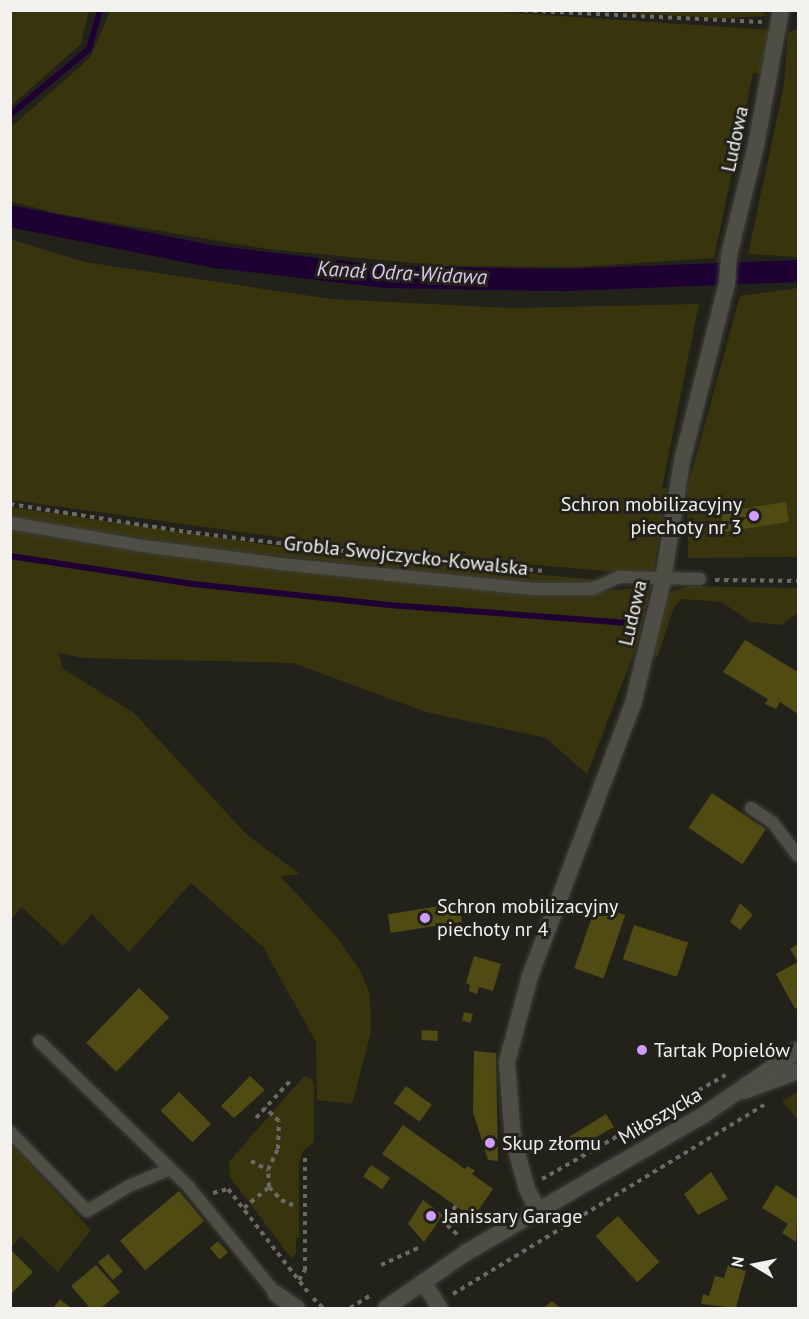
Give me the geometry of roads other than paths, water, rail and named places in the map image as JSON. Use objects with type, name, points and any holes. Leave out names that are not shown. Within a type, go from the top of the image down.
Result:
[{"type":"street","name":"Ludowa","points":[[537,1209],[527,1189],[513,1139],[507,1062],[530,976],[633,704],[663,580],[682,461],[724,294],[729,255],[780,17]]},
{"type":"street","name":"Miłoszycka","points":[[386,1308],[537,1209],[740,1092],[798,1050]]},
{"type":"street","name":"Miłoszycka","points":[[740,1092],[798,1071]]},
{"type":"street","points":[[423,1282],[440,1308]]},
{"type":"street","points":[[276,1294],[297,1308]]},
{"type":"lane","name":"Grobla Swojczycko-Kowalska","points":[[10,523],[148,546],[472,584],[592,589],[619,577],[663,580],[700,579]]},
{"type":"lane","points":[[751,808],[773,823],[798,856]]},
{"type":"lane","points":[[39,1041],[201,1202],[276,1294]]},
{"type":"lane","points":[[10,1132],[87,1211],[129,1185],[170,1169]]},
{"type":"waterway","points":[[10,115],[89,49],[100,10]]},
{"type":"waterway","name":"Kanał Odra-Widawa","points":[[10,216],[216,257],[386,277],[565,280],[798,271]]},
{"type":"waterway","points":[[10,556],[193,584],[389,605],[628,623]]},
{"type":"place","name":"Schron mobilizacyjny piechoty nr 3","points":[[754,516]]},
{"type":"place","name":"Schron mobilizacyjny piechoty nr 4","points":[[425,918]]},
{"type":"place","name":"Tartak Popielów","points":[[642,1050]]},
{"type":"place","name":"Skup złomu","points":[[490,1143]]},
{"type":"place","name":"Janissary Garage","points":[[431,1216]]}]
